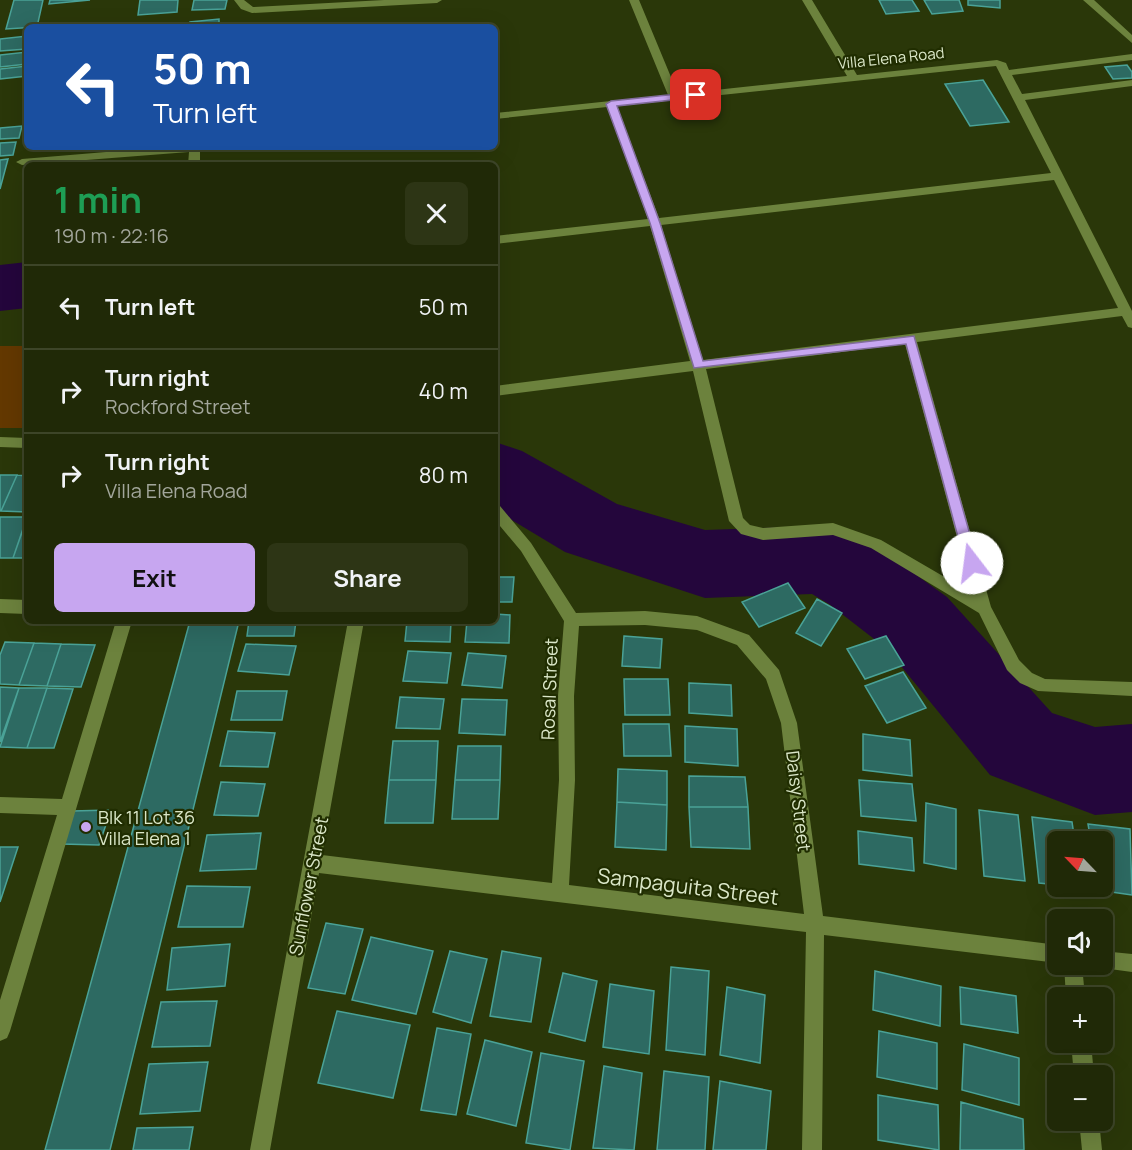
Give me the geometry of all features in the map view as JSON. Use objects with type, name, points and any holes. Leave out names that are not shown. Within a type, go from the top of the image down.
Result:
[{"type":"street","points":[[239,0],[244,7],[252,10],[437,0]]},
{"type":"street","points":[[634,0],[674,97]]},
{"type":"street","points":[[807,0],[854,78]]},
{"type":"street","points":[[1088,0],[1132,40]]},
{"type":"street","points":[[1132,57],[1006,73],[1132,324]]},
{"type":"street","name":"Villa Elena Road","points":[[498,116],[993,62],[1002,65],[1006,73]]},
{"type":"street","points":[[1019,98],[1132,83]]},
{"type":"street","points":[[611,104],[655,223],[698,365],[736,521],[746,530],[763,534],[833,529],[876,544],[984,608]]},
{"type":"street","points":[[22,162],[170,150]]},
{"type":"street","points":[[498,240],[1058,176]]},
{"type":"street","points":[[498,391],[1126,311]]},
{"type":"street","points":[[910,339],[984,608],[1013,665],[1026,678],[1044,686],[1132,689]]},
{"type":"street","points":[[0,442],[24,443]]},
{"type":"street","name":"Rosal Street","points":[[498,514],[526,547],[572,620],[566,696],[567,780],[560,893]]},
{"type":"street","points":[[0,606],[24,607]]},
{"type":"street","name":"Daisy Street","points":[[572,620],[645,618],[697,623],[743,640],[773,675],[789,723],[815,925],[812,1150]]},
{"type":"street","points":[[0,1032],[123,624]]},
{"type":"street","name":"Sunflower Street","points":[[260,1150],[355,624]]},
{"type":"street","points":[[0,805],[68,807]]},
{"type":"street","name":"Sampaguita Street","points":[[312,863],[1047,953]]},
{"type":"street","points":[[1113,961],[1132,963]]},
{"type":"street","points":[[1090,1131],[1092,1150]]},
{"type":"shaded area","points":[[0,346],[24,346],[24,428],[0,428]]},
{"type":"building","points":[[14,0],[43,0],[38,24],[24,24],[24,28],[6,29]]},
{"type":"building","points":[[50,0],[90,0],[49,4]]},
{"type":"building","points":[[140,0],[178,0],[177,12],[138,15]]},
{"type":"building","points":[[194,0],[227,0],[225,9],[192,10]]},
{"type":"building","points":[[879,0],[912,0],[919,11],[886,14]]},
{"type":"building","points":[[924,0],[959,0],[963,11],[932,14]]},
{"type":"building","points":[[968,0],[1000,0],[1000,8],[968,5]]},
{"type":"building","points":[[219,19],[219,24],[190,24],[190,22]]},
{"type":"building","points":[[24,36],[24,49],[0,51],[0,39]]},
{"type":"building","points":[[24,52],[24,64],[0,67],[0,55]]},
{"type":"building","points":[[1127,65],[1132,72],[1132,78],[1113,79],[1105,67]]},
{"type":"building","points":[[24,66],[24,76],[0,79],[0,69]]},
{"type":"building","points":[[983,80],[1009,122],[970,126],[945,84]]},
{"type":"building","points":[[22,126],[19,138],[0,139],[0,128]]},
{"type":"building","points":[[16,142],[13,155],[0,156],[0,143]]},
{"type":"building","points":[[8,159],[0,189],[0,160]]},
{"type":"building","points":[[0,475],[17,475],[1,511],[0,511]]},
{"type":"building","points":[[17,475],[24,476],[24,512],[1,511]]},
{"type":"building","points":[[0,517],[24,517],[24,526],[13,558],[0,558]]},
{"type":"building","points":[[24,527],[24,558],[13,558]]},
{"type":"building","points":[[498,577],[514,577],[512,602],[498,602]]},
{"type":"building","points":[[788,583],[805,608],[759,627],[742,602]]},
{"type":"building","points":[[817,599],[842,613],[821,646],[796,633]]},
{"type":"building","points":[[498,614],[510,615],[509,643],[465,642],[467,624],[498,624]]},
{"type":"building","points":[[189,624],[238,624],[110,1150],[45,1150]]},
{"type":"building","points":[[249,624],[296,624],[294,636],[247,636]]},
{"type":"building","points":[[407,624],[451,624],[450,642],[405,641]]},
{"type":"building","points":[[624,636],[662,639],[660,668],[622,666]]},
{"type":"building","points":[[886,636],[904,665],[865,679],[847,649]]},
{"type":"building","points":[[5,642],[34,643],[19,685],[0,684],[0,655]]},
{"type":"building","points":[[34,643],[61,644],[47,686],[19,685]]},
{"type":"building","points":[[61,644],[95,645],[81,687],[47,686]]},
{"type":"building","points":[[246,644],[296,646],[289,675],[238,671]]},
{"type":"building","points":[[408,651],[451,653],[447,683],[403,681]]},
{"type":"building","points":[[468,653],[506,656],[502,688],[462,685]]},
{"type":"building","points":[[903,672],[926,708],[887,723],[865,686]]},
{"type":"building","points":[[624,679],[668,679],[670,715],[625,715]]},
{"type":"building","points":[[689,683],[731,685],[732,716],[689,713]]},
{"type":"building","points":[[0,687],[19,688],[0,742]]},
{"type":"building","points":[[19,688],[47,688],[27,748],[0,747]]},
{"type":"building","points":[[47,688],[73,689],[54,748],[27,748]]},
{"type":"building","points":[[237,691],[287,691],[282,720],[231,720]]},
{"type":"building","points":[[400,697],[444,699],[440,729],[396,728]]},
{"type":"building","points":[[462,699],[507,700],[505,735],[459,733]]},
{"type":"building","points":[[623,724],[669,724],[671,756],[624,756]]},
{"type":"building","points":[[685,726],[737,729],[738,766],[685,762]]},
{"type":"building","points":[[228,731],[275,733],[268,767],[220,766]]},
{"type":"building","points":[[863,734],[910,740],[912,776],[863,770]]},
{"type":"building","points":[[393,741],[438,741],[436,780],[389,780]]},
{"type":"building","points":[[458,746],[501,746],[500,780],[455,780]]},
{"type":"building","points":[[618,769],[667,771],[667,805],[617,802]]},
{"type":"building","points":[[689,776],[745,777],[748,807],[689,807]]},
{"type":"building","points":[[389,780],[436,780],[433,823],[385,823]]},
{"type":"building","points":[[455,780],[500,780],[498,819],[452,819]]},
{"type":"building","points":[[859,780],[912,784],[916,821],[861,816]]},
{"type":"building","points":[[221,782],[265,784],[258,816],[214,815]]},
{"type":"building","points":[[617,802],[667,805],[666,850],[615,847]]},
{"type":"building","points":[[926,803],[956,809],[956,869],[924,863]]},
{"type":"building","points":[[689,807],[748,807],[750,849],[691,847]]},
{"type":"building","name":"Blk 11 Lot 36 Villa Elena 1","points":[[111,810],[99,845],[62,844],[72,811]]},
{"type":"building","points":[[979,810],[1018,815],[1025,881],[984,876]]},
{"type":"building","points":[[1032,817],[1072,822],[1073,831],[1047,831],[1047,884],[1039,883]]},
{"type":"building","points":[[1088,824],[1130,829],[1132,895],[1113,892],[1113,831],[1089,831]]},
{"type":"building","points":[[858,831],[912,838],[914,871],[859,864]]},
{"type":"building","points":[[261,833],[256,869],[200,871],[207,835]]},
{"type":"building","points":[[0,847],[18,847],[0,902]]},
{"type":"building","points":[[187,886],[250,887],[243,927],[178,927]]},
{"type":"building","points":[[326,923],[363,929],[345,994],[308,988]]},
{"type":"building","points":[[371,937],[433,951],[416,1014],[352,1000]]},
{"type":"building","points":[[230,944],[225,986],[167,990],[172,948]]},
{"type":"building","points":[[450,951],[487,959],[471,1023],[433,1012]]},
{"type":"building","points":[[502,951],[541,958],[531,1022],[490,1016]]},
{"type":"building","points":[[671,967],[709,971],[705,1055],[666,1050]]},
{"type":"building","points":[[875,971],[941,986],[940,1026],[873,1010]]},
{"type":"building","points":[[563,973],[597,981],[585,1041],[549,1032]]},
{"type":"building","points":[[610,984],[654,991],[649,1054],[603,1047]]},
{"type":"building","points":[[727,987],[765,995],[760,1063],[720,1055]]},
{"type":"building","points":[[960,987],[1016,996],[1018,1033],[961,1024]]},
{"type":"building","points":[[217,1001],[210,1046],[152,1047],[161,1002]]},
{"type":"building","points":[[337,1011],[410,1025],[393,1098],[318,1083]]},
{"type":"building","points":[[437,1028],[471,1034],[456,1115],[421,1110]]},
{"type":"building","points":[[879,1031],[937,1043],[937,1089],[877,1077]]},
{"type":"building","points":[[485,1040],[532,1052],[516,1126],[467,1114]]},
{"type":"building","points":[[964,1044],[1019,1058],[1019,1105],[962,1090]]},
{"type":"building","points":[[541,1053],[584,1061],[570,1150],[526,1143]]},
{"type":"building","points":[[208,1062],[200,1111],[140,1114],[149,1064]]},
{"type":"building","points":[[604,1066],[642,1073],[634,1150],[593,1148]]},
{"type":"building","points":[[664,1071],[709,1077],[705,1150],[657,1150]]},
{"type":"building","points":[[720,1081],[771,1091],[766,1150],[713,1150]]},
{"type":"building","points":[[878,1095],[938,1105],[939,1150],[878,1140]]},
{"type":"building","points":[[961,1102],[1023,1119],[1024,1150],[960,1150]]},
{"type":"building","points":[[193,1127],[189,1150],[133,1150],[137,1128]]},
{"type":"waterway","points":[[0,288],[24,285]]},
{"type":"waterway","points":[[498,474],[593,529],[705,564],[823,560],[858,579],[917,623],[1022,745],[1095,771],[1132,768]]},
{"type":"place","name":"Blk 11 Lot 36 Villa Elena 1","points":[[86,827]]},
{"type":"route","points":[[696,95],[611,104],[655,223],[698,365],[910,339],[972,563]]}]
